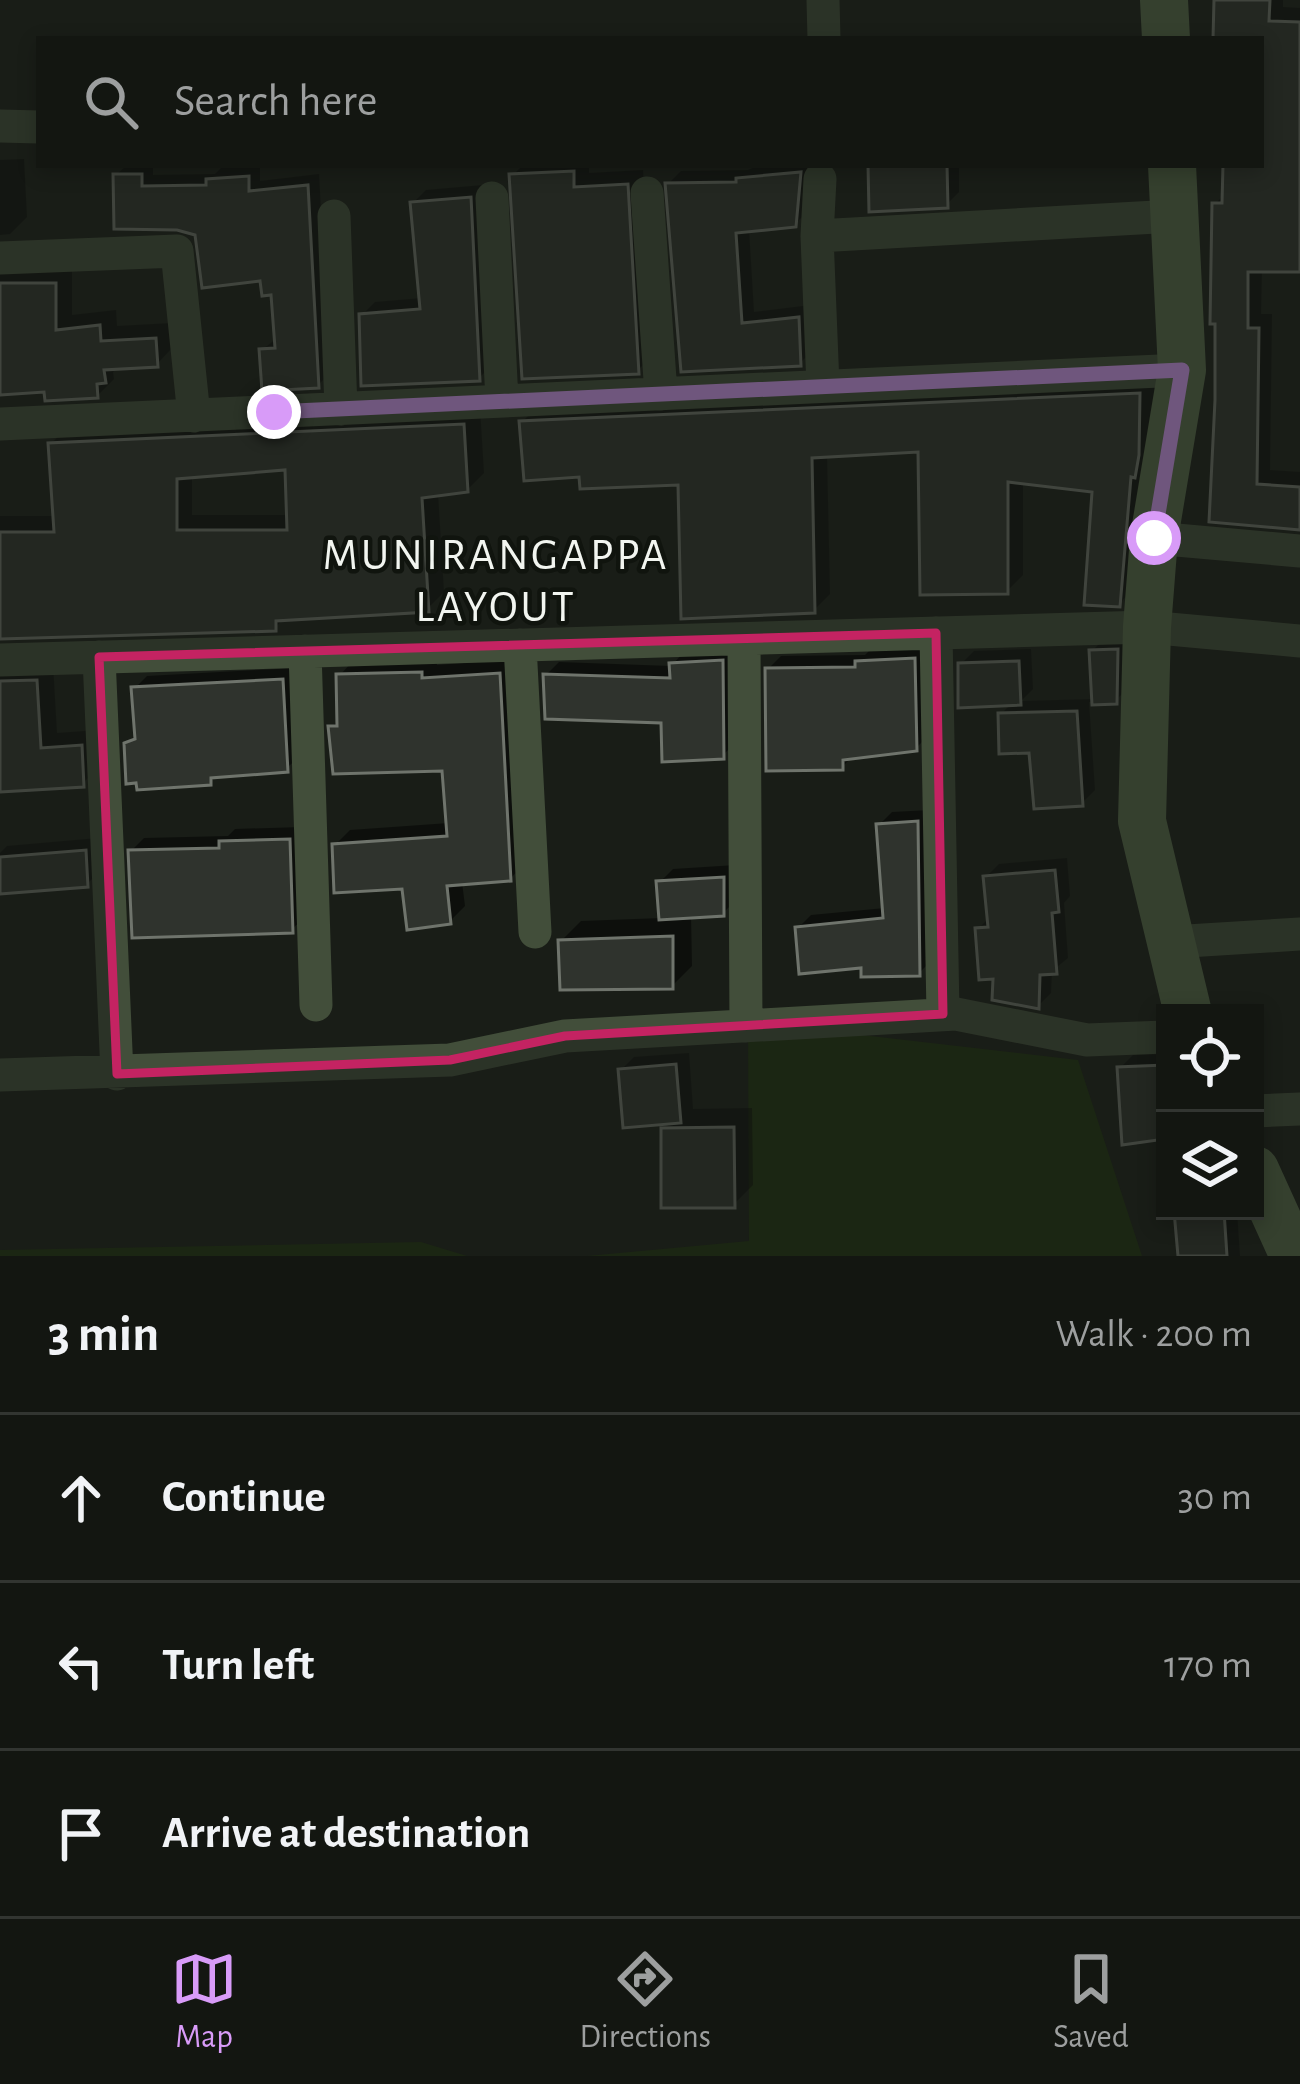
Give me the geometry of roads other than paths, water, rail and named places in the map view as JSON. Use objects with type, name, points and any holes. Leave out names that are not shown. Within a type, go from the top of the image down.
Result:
[{"type":"street","points":[[823,0],[824,36]]},
{"type":"street","points":[[1165,0],[1166,36]]},
{"type":"street","points":[[0,126],[36,127]]},
{"type":"street","points":[[1172,168],[1182,370],[1154,538],[1142,821],[1186,1004]]},
{"type":"street","points":[[820,179],[823,386]]},
{"type":"street","points":[[647,193],[661,394]]},
{"type":"street","points":[[492,198],[502,401]]},
{"type":"street","points":[[334,216],[341,409]]},
{"type":"street","points":[[818,236],[1174,216]]},
{"type":"street","points":[[0,257],[177,251],[194,416]]},
{"type":"street","points":[[0,424],[1182,370]]},
{"type":"street","points":[[1154,538],[1300,551]]},
{"type":"street","points":[[0,660],[1147,627],[1300,641]]},
{"type":"street","points":[[936,633],[943,1014]]},
{"type":"street","points":[[744,638],[746,1026]]},
{"type":"street","points":[[520,645],[535,932]]},
{"type":"street","points":[[305,651],[316,1005]]},
{"type":"street","points":[[99,657],[117,1074]]},
{"type":"street","points":[[1171,942],[1300,934]]},
{"type":"street","points":[[0,1075],[450,1060],[565,1036],[943,1014],[1087,1040],[1156,1037]]},
{"type":"street","points":[[1264,1111],[1300,1109]]},
{"type":"street","points":[[1264,1190],[1294,1256]]},
{"type":"district","name":"MUNIRANGAPPA LAYOUT","points":[[496,581]]}]
